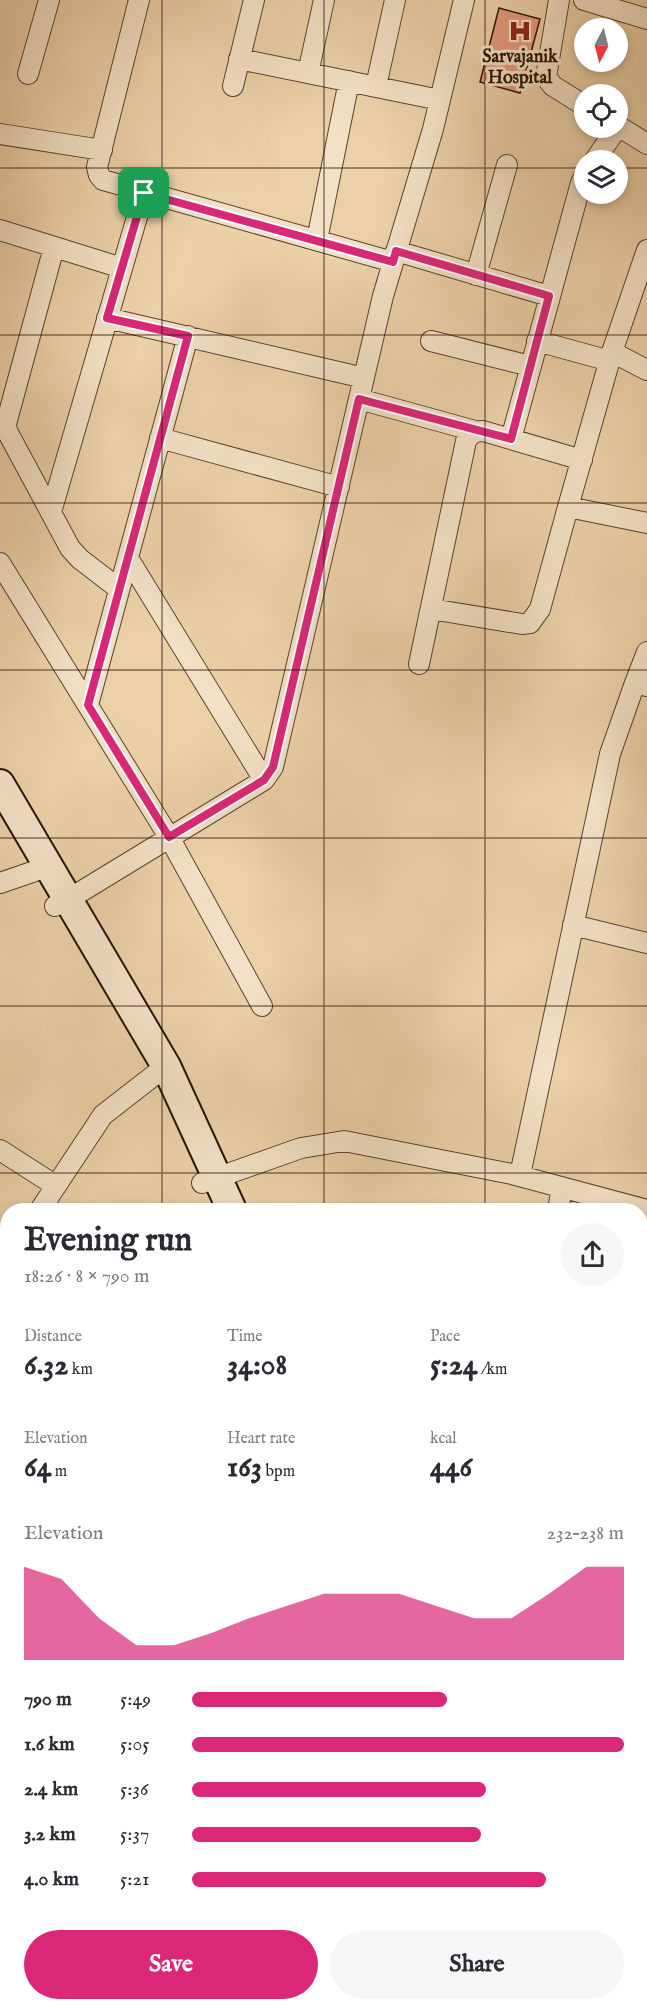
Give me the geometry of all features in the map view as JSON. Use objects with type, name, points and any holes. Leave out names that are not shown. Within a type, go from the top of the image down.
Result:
[{"type":"street","points":[[28,74],[49,0]]},
{"type":"street","points":[[139,0],[97,167],[103,180],[316,240],[476,275],[549,296]]},
{"type":"street","points":[[233,86],[254,0]]},
{"type":"street","points":[[308,73],[324,0]]},
{"type":"street","points":[[375,87],[395,0]]},
{"type":"street","points":[[62,903],[264,780],[269,774],[276,757],[383,296],[440,99],[464,0]]},
{"type":"street","points":[[559,0],[546,77],[553,86],[574,99]]},
{"type":"street","points":[[584,0],[647,19]]},
{"type":"street","points":[[239,59],[440,99]]},
{"type":"street","points":[[316,240],[349,81]]},
{"type":"street","points":[[628,133],[647,144]]},
{"type":"street","points":[[0,134],[102,150]]},
{"type":"street","points":[[476,275],[507,165]]},
{"type":"street","points":[[51,512],[144,193]]},
{"type":"street","points":[[511,439],[574,204]]},
{"type":"street","points":[[0,230],[122,268]]},
{"type":"street","points":[[54,247],[3,418],[75,554],[119,590]]},
{"type":"street","points":[[431,609],[522,624],[530,623],[540,609],[611,356],[647,250]]},
{"type":"street","points":[[107,318],[364,378]]},
{"type":"street","points":[[88,705],[188,336]]},
{"type":"street","points":[[431,341],[530,366]]},
{"type":"street","points":[[537,341],[611,356],[647,370]]},
{"type":"street","points":[[359,399],[475,431],[483,430],[582,460]]},
{"type":"street","points":[[419,664],[466,441],[475,431]]},
{"type":"street","points":[[160,438],[339,487]]},
{"type":"street","points":[[568,507],[647,523]]},
{"type":"street","points":[[128,558],[264,780]]},
{"type":"street","points":[[0,563],[169,837],[262,1006]]},
{"type":"street","points":[[520,1175],[610,754],[641,684],[647,652]]},
{"type":"street","points":[[0,784],[41,868],[164,1082],[209,1181],[226,1203]]},
{"type":"street","points":[[0,812],[41,868]]},
{"type":"street","points":[[0,883],[41,868]]},
{"type":"street","points":[[573,925],[647,943]]},
{"type":"street","points":[[45,1203],[104,1115],[164,1082]]},
{"type":"street","points":[[209,1181],[301,1148],[344,1141],[520,1175],[621,1203]]},
{"type":"street","points":[[0,1150],[56,1186]]},
{"type":"street","points":[[209,1181],[213,1203]]},
{"type":"street","points":[[559,1203],[562,1187]]},
{"type":"building","points":[[499,8],[540,19],[520,93],[480,82]]},
{"type":"place","name":"Sarvajanik Hospital","points":[[520,31]]},
{"type":"route","points":[[144,193],[393,262],[396,251],[549,296],[511,439],[359,399],[273,767],[264,780],[169,837],[88,705],[188,336],[107,318],[144,193]]}]
